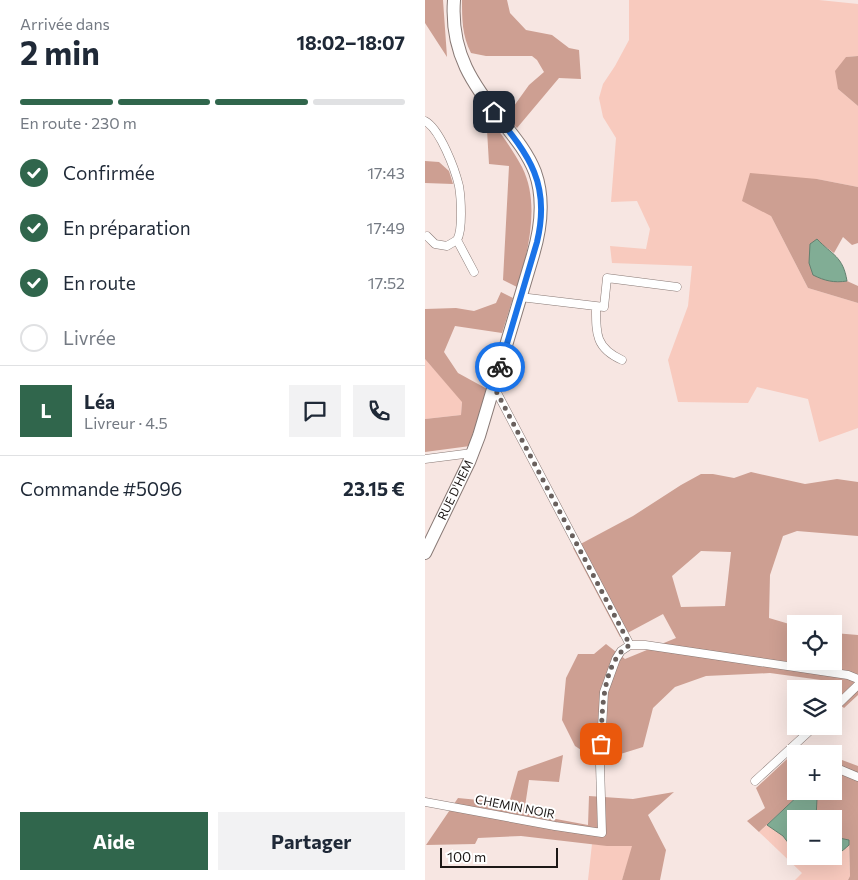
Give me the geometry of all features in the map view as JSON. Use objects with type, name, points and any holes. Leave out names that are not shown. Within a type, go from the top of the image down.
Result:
[{"type":"main road","name":"RUE D'HEM","points":[[425,553],[472,453],[494,387],[540,228],[541,201],[535,172],[524,150],[480,94],[466,71],[455,34],[453,0]]},
{"type":"street","points":[[425,121],[437,131],[458,181],[460,227],[457,240],[474,272]]},
{"type":"street","points":[[427,236],[435,244],[443,246],[450,245],[457,240]]},
{"type":"street","points":[[520,297],[604,307],[607,278],[677,287]]},
{"type":"street","points":[[596,306],[596,332],[599,341],[609,353],[622,360]]},
{"type":"street","points":[[494,387],[630,645],[655,646],[848,675],[858,679]]},
{"type":"street","points":[[425,459],[472,453]]},
{"type":"street","name":"CHEMIN NOIR","points":[[425,802],[602,833],[600,764],[603,699],[616,659],[621,651],[630,645]]},
{"type":"street","points":[[842,700],[858,685]]},
{"type":"street","points":[[795,745],[806,735]]},
{"type":"street","points":[[755,782],[787,753]]},
{"type":"street","points":[[842,770],[858,776]]},
{"type":"shaded area","points":[[425,0],[443,0],[447,57],[425,23]]},
{"type":"shaded area","points":[[462,0],[507,0],[510,13],[526,30],[552,35],[569,48],[579,50],[581,79],[559,78],[517,128],[506,117],[529,85],[544,72],[537,60],[532,56],[486,56],[471,53],[464,34]]},
{"type":"shaded area","points":[[629,0],[819,0],[858,4],[858,56],[846,57],[838,89],[858,106],[858,187],[817,179],[771,216],[808,288],[858,303],[858,428],[819,442],[808,399],[757,387],[748,403],[678,402],[668,360],[688,306],[692,266],[612,263],[610,246],[646,249],[650,229],[637,201],[611,202],[616,138],[603,117],[599,98],[603,84],[629,40]]},
{"type":"shaded area","points":[[858,56],[858,106],[838,89],[835,71],[846,57]]},
{"type":"shaded area","points":[[486,113],[522,167],[531,197],[531,228],[519,288],[503,280],[509,166],[489,164]]},
{"type":"shaded area","points":[[425,161],[439,162],[449,171],[453,184],[425,183]]},
{"type":"shaded area","points":[[750,173],[817,179],[858,187],[858,243],[852,245],[843,237],[834,253],[823,245],[837,282],[847,281],[858,286],[858,303],[808,288],[771,216],[742,201]]},
{"type":"shaded area","points":[[817,239],[840,261],[847,281],[830,281],[813,275],[809,263],[810,244]]},
{"type":"shaded area","points":[[501,292],[513,298],[502,333],[455,326],[444,352],[458,373],[489,390],[470,446],[425,452],[425,419],[461,415],[462,402],[425,359],[425,309],[456,308],[474,311],[496,303]]},
{"type":"shaded area","points":[[425,359],[462,401],[461,415],[425,419]]},
{"type":"shaded area","points":[[751,472],[805,484],[837,479],[858,482],[858,536],[797,531],[783,536],[770,575],[769,618],[787,623],[787,670],[842,670],[842,634],[858,635],[858,695],[844,708],[842,706],[842,680],[821,680],[770,673],[706,676],[675,687],[653,708],[643,747],[598,761],[575,746],[562,720],[566,678],[578,654],[594,654],[606,644],[625,659],[676,638],[663,614],[620,637],[573,548],[633,516],[701,474],[734,478]],"holes":[[[701,551],[731,552],[725,606],[681,607],[672,576]]]},
{"type":"shaded area","points":[[563,755],[559,782],[529,780],[524,813],[588,825],[589,796],[633,799],[674,792],[648,815],[666,850],[660,880],[622,880],[632,846],[607,846],[521,836],[478,838],[475,844],[426,845],[458,798],[509,803],[518,771]]},
{"type":"shaded area","points":[[787,759],[787,800],[793,800],[759,832],[747,821],[765,808],[756,788]]},
{"type":"shaded area","points":[[842,760],[858,766],[858,880],[848,880],[850,876],[849,840],[842,839],[842,810],[816,810],[817,800],[842,800]]},
{"type":"shaded area","points":[[794,800],[817,800],[816,810],[787,810],[787,841],[783,836],[767,825]]},
{"type":"shaded area","points":[[767,825],[783,836],[787,841],[787,859],[759,832]]},
{"type":"shaded area","points":[[842,839],[849,840],[849,845],[842,851]]},
{"type":"shaded area","points":[[592,844],[633,846],[622,880],[588,880]]},
{"type":"shaded area","points":[[849,845],[850,876],[848,880],[795,880],[802,873],[794,865],[842,865],[842,851]]},
{"type":"way so far","points":[[500,367],[494,387],[630,645],[621,651],[616,659],[604,692],[601,744]]},
{"type":"route","points":[[494,112],[524,150],[532,165],[541,201],[540,228],[537,242],[500,367]]}]
